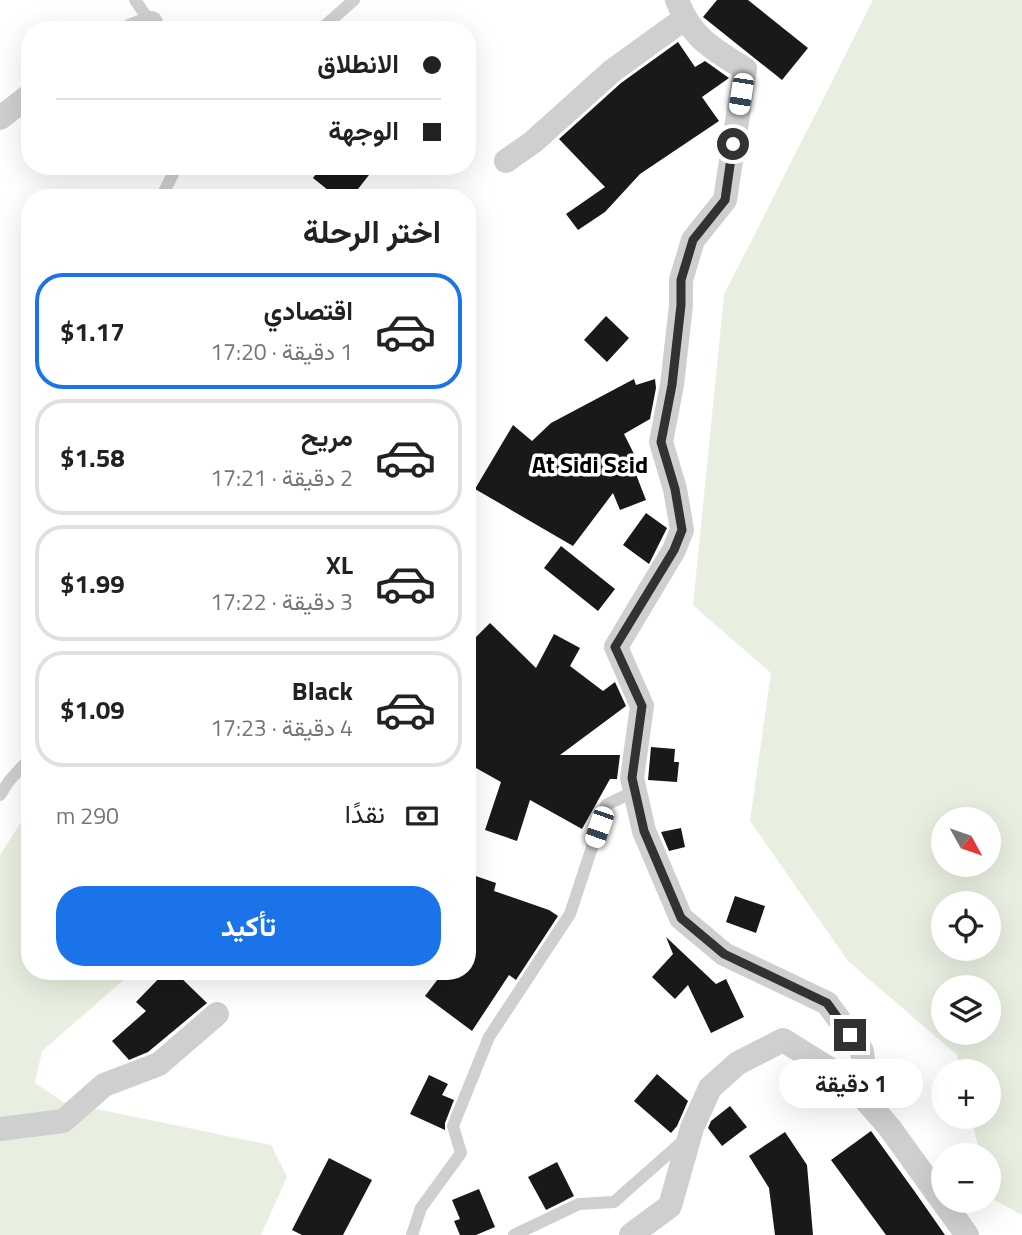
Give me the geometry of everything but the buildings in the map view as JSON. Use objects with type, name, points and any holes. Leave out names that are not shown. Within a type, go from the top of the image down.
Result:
[{"type":"street","points":[[506,161],[533,142],[681,10],[704,43],[746,69],[725,200],[693,240],[681,280],[681,305],[672,385],[661,442],[675,489],[682,530],[674,550],[615,647],[642,706],[632,778],[644,831],[681,918],[724,954],[827,1003],[862,1051],[869,1104]]},
{"type":"street","points":[[0,118],[21,102]]},
{"type":"street","points":[[0,1129],[63,1121],[104,1085],[159,1064],[217,1014]]},
{"type":"street","points":[[631,1235],[670,1206],[690,1135],[710,1088],[738,1063],[783,1040],[849,1081],[889,1127],[967,1235]]},
{"type":"lane","points":[[135,0],[144,21]]},
{"type":"lane","points":[[330,21],[354,0]]},
{"type":"lane","points":[[0,795],[21,769]]},
{"type":"lane","points":[[412,1235],[421,1208],[461,1153],[453,1126],[489,1037],[570,914],[606,805],[635,791]]},
{"type":"lane","points":[[514,1235],[579,1204],[614,1202],[690,1135]]},
{"type":"green space","points":[[873,0],[1022,0],[1022,1215],[1001,1204],[1001,1143],[977,1143],[974,1129],[1001,1129],[1001,1059],[958,1059],[945,1045],[1001,1045],[1001,975],[931,975],[931,1033],[848,961],[750,821],[771,673],[693,605],[724,295]]},
{"type":"green space","points":[[21,822],[21,980],[124,980],[42,1051],[35,1083],[63,1102],[271,1145],[287,1177],[261,1235],[0,1235],[0,855]]},
{"type":"district","name":"At Sidi Sɛid","points":[[590,465]]},
{"type":"route","points":[[733,144],[725,200],[693,240],[681,280],[681,305],[669,411],[661,442],[675,489],[682,530],[674,550],[615,647],[642,706],[632,778],[644,831],[681,918],[724,954],[827,1003],[850,1035]]}]
